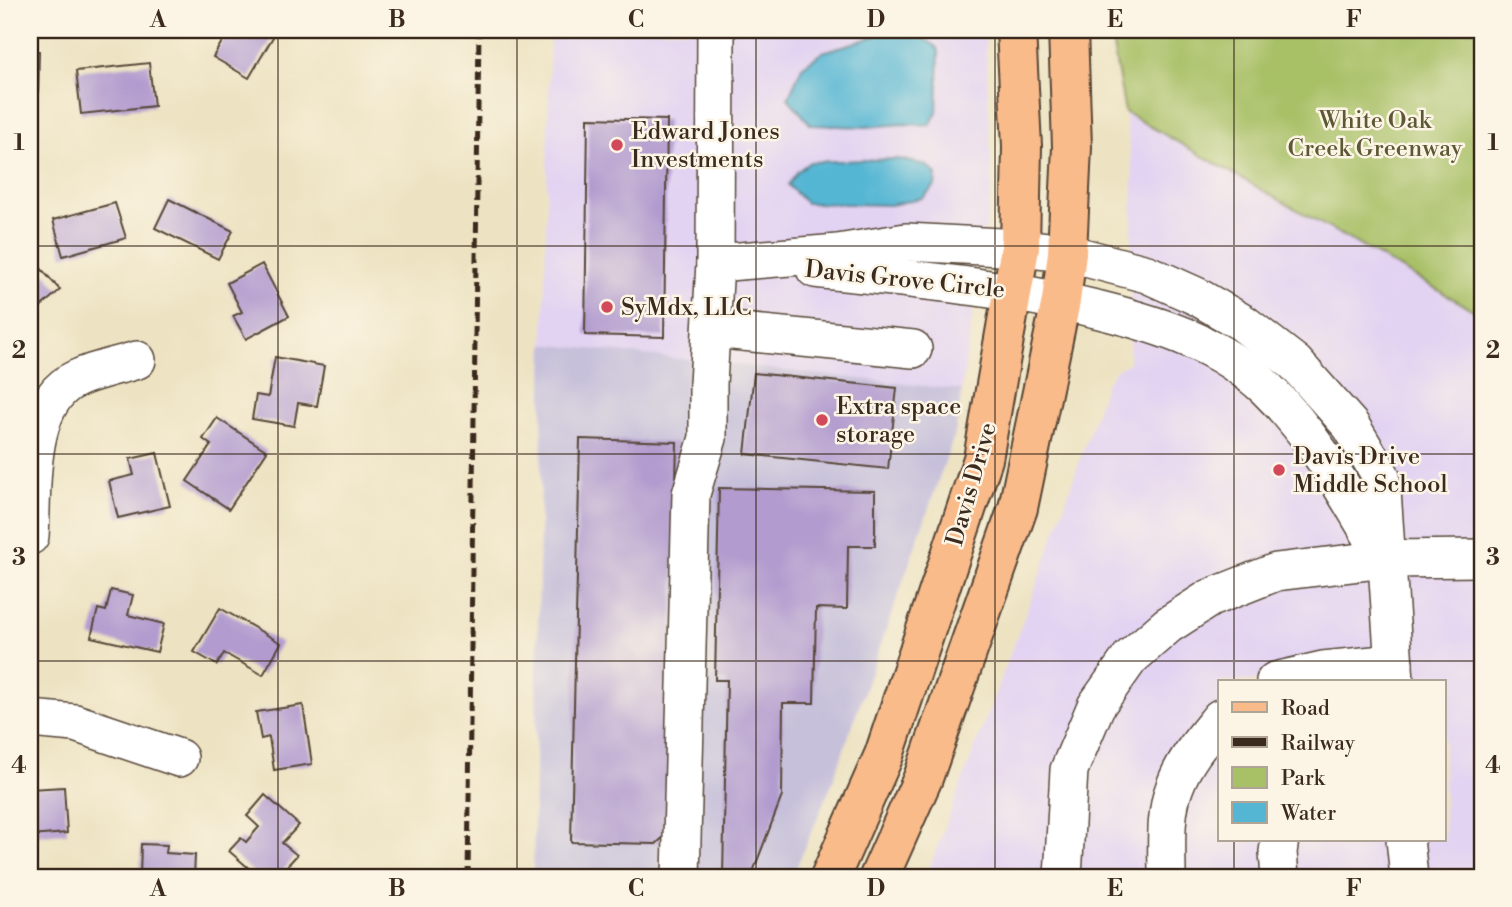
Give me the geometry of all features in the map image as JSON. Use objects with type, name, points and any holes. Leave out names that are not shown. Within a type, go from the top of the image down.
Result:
[{"type":"main road","name":"Davis Drive","points":[[830,877],[884,755],[983,459],[1020,248],[1022,146],[1016,30]]},
{"type":"main road","name":"Davis Drive","points":[[879,877],[923,778],[1018,508],[1061,301],[1067,253],[1072,147],[1068,30]]},
{"type":"street","points":[[681,877],[691,494],[708,438],[712,329],[731,262],[716,30]]},
{"type":"street","name":"Davis Grove Circle","points":[[731,262],[838,253],[906,242],[1067,253],[1147,274],[1196,296],[1243,323],[1295,363],[1351,426],[1381,477],[1394,672]]},
{"type":"street","name":"Davis Grove Circle","points":[[731,262],[1013,291],[1145,322],[1204,344],[1266,388],[1315,445],[1386,559]]},
{"type":"street","points":[[712,329],[913,349]]},
{"type":"street","points":[[30,536],[36,446],[43,415],[56,392],[75,379],[137,360]]},
{"type":"street","points":[[1063,877],[1069,770],[1096,706],[1130,658],[1167,625],[1210,598],[1276,572],[1386,559],[1482,558]]},
{"type":"street","points":[[1279,680],[1323,670],[1394,672]]},
{"type":"street","points":[[30,719],[75,723],[179,758]]},
{"type":"street","points":[[1167,877],[1167,823],[1175,786],[1194,751],[1218,721]]},
{"type":"street","points":[[1280,841],[1280,877]]},
{"type":"street","points":[[1405,841],[1409,877]]},
{"type":"shaded area","points":[[550,30],[985,30],[992,186],[955,433],[831,786],[792,877],[533,877]]},
{"type":"shaded area","name":"Davis Drive Middle School","points":[[1125,112],[1188,144],[1482,313],[1482,877],[926,877],[1047,557],[1106,383],[1115,371],[1129,363],[1133,177]]},
{"type":"shaded area","points":[[544,344],[962,390],[955,433],[831,786],[792,877],[533,877]]},
{"type":"green space","name":"White Oak Creek Greenway","points":[[1110,30],[1482,30],[1482,315],[1125,112]]},
{"type":"water","points":[[883,34],[929,41],[939,51],[937,112],[930,125],[811,125],[788,98],[802,67],[823,52]]},
{"type":"water","points":[[898,159],[926,165],[936,174],[935,186],[922,198],[891,205],[806,203],[788,185],[798,171],[810,162]]},
{"type":"building","points":[[229,30],[277,30],[249,78],[213,57]]},
{"type":"building","points":[[30,51],[39,51],[38,95],[30,94]]},
{"type":"building","points":[[149,63],[154,106],[81,114],[76,71]]},
{"type":"building","points":[[588,118],[667,120],[664,337],[585,335]]},
{"type":"building","points":[[169,199],[233,231],[218,259],[155,228]]},
{"type":"building","points":[[115,203],[126,238],[63,256],[53,220]]},
{"type":"building","points":[[30,256],[60,290],[30,316]]},
{"type":"building","points":[[262,264],[289,316],[246,339],[233,316],[242,312],[227,283]]},
{"type":"building","points":[[275,357],[324,366],[317,406],[298,403],[294,426],[252,419],[256,395],[268,397]]},
{"type":"building","points":[[754,373],[897,388],[888,469],[745,454]]},
{"type":"building","points":[[217,418],[267,451],[229,509],[187,481],[211,445],[203,439]]},
{"type":"building","points":[[580,439],[677,442],[667,834],[656,844],[571,842]]},
{"type":"building","points":[[157,453],[170,506],[118,518],[109,481],[134,475],[130,459]]},
{"type":"building","points":[[719,488],[875,491],[875,546],[848,546],[847,609],[816,608],[814,703],[783,703],[782,796],[751,877],[723,877],[727,680],[715,680]]},
{"type":"building","points":[[111,590],[133,595],[128,615],[164,624],[157,652],[91,637],[98,609],[106,611]]},
{"type":"building","points":[[220,608],[281,643],[263,675],[224,653],[217,665],[194,652]]},
{"type":"building","points":[[303,705],[312,764],[274,770],[269,737],[261,739],[256,712]]},
{"type":"building","points":[[1482,761],[1482,869],[1480,869],[1474,762]]},
{"type":"building","points":[[64,787],[67,833],[30,836],[30,789]]},
{"type":"building","points":[[265,795],[299,825],[282,843],[297,855],[277,877],[259,877],[229,851],[241,838],[246,842],[259,827],[247,816]]},
{"type":"building","points":[[141,844],[167,845],[166,853],[195,855],[194,877],[140,877]]},
{"type":"railway","points":[[468,877],[479,30]]},
{"type":"place","name":"Edward Jones Investments","points":[[617,145]]},
{"type":"place","name":"SyMdx, LLC","points":[[607,307]]},
{"type":"place","name":"Extra space storage","points":[[822,420]]},
{"type":"place","name":"Davis Drive Middle School","points":[[1279,470]]}]
